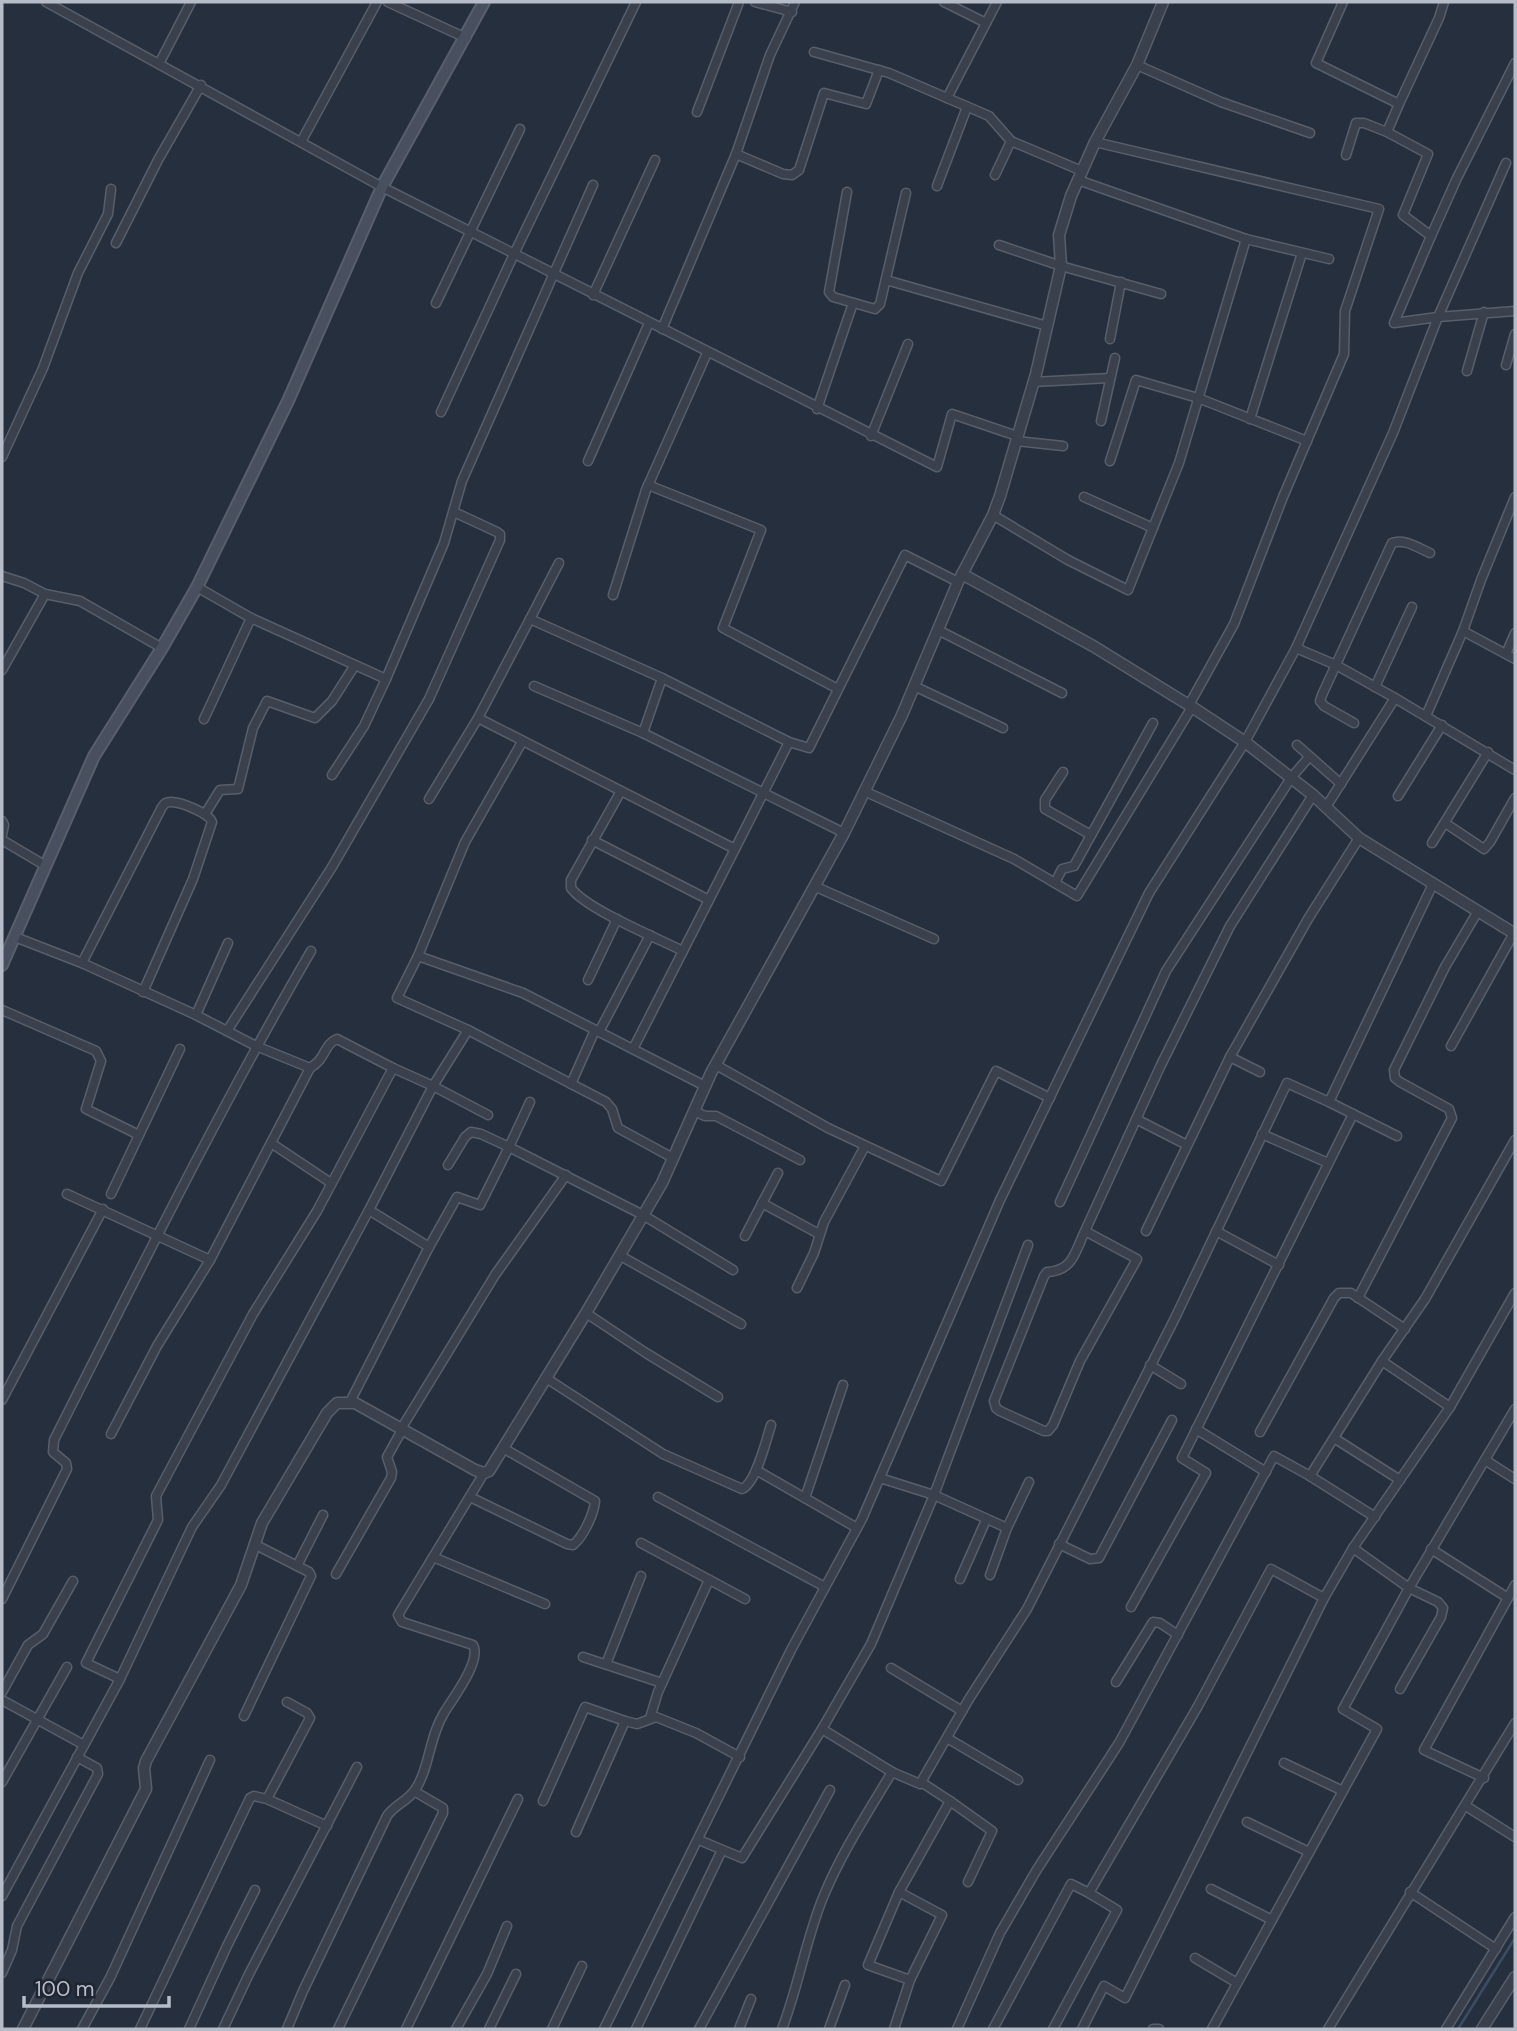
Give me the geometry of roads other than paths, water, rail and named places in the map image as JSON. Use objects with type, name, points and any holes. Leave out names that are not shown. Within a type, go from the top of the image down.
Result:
[{"type":"main road","points":[[2,965],[94,755],[197,587],[288,401],[382,187],[484,2]]},
{"type":"street","points":[[47,2],[382,187],[937,467],[952,414],[1017,438],[1063,446]]},
{"type":"street","points":[[159,64],[191,2]]},
{"type":"street","points":[[301,142],[377,2]]},
{"type":"street","points":[[388,2],[466,38]]},
{"type":"street","points":[[441,412],[636,2]]},
{"type":"street","points":[[697,112],[740,2]]},
{"type":"street","points":[[755,2],[792,12]]},
{"type":"street","points":[[662,329],[736,154],[771,55],[795,2]]},
{"type":"street","points":[[944,2],[986,23]]},
{"type":"street","points":[[947,98],[997,2]]},
{"type":"street","points":[[287,2029],[387,1816],[414,1791],[436,1729],[461,1688],[476,1650],[473,1645],[406,1623],[398,1618],[401,1611],[484,1473],[492,1466],[586,1313],[643,1215],[716,1065],[844,833],[914,686],[960,578],[993,515],[1033,382],[1061,266],[1059,235],[1080,176],[1095,142],[1137,65],[1163,2]]},
{"type":"street","points":[[1343,2],[1316,63],[1399,104]]},
{"type":"street","points":[[1387,132],[1444,2]]},
{"type":"street","points":[[814,52],[879,70],[989,116],[1011,141],[1080,176],[1246,239],[1329,259]]},
{"type":"street","points":[[1515,63],[1457,178],[1394,323],[1515,311]]},
{"type":"street","points":[[1137,65],[1221,102],[1310,133]]},
{"type":"street","points":[[736,154],[792,176],[799,170],[824,93],[866,104],[879,70]]},
{"type":"street","points":[[116,243],[158,160],[201,85]]},
{"type":"street","points":[[937,186],[967,107]]},
{"type":"street","points":[[1346,155],[1352,131],[1358,122],[1387,132],[1427,155],[1403,215],[1431,236]]},
{"type":"street","points":[[436,303],[520,130]]},
{"type":"street","points":[[995,175],[1011,141]]},
{"type":"street","points":[[864,791],[1014,859],[1077,895],[1190,706],[1234,624],[1345,354],[1345,311],[1379,209],[1095,142]]},
{"type":"street","points":[[593,295],[655,160]]},
{"type":"street","points":[[604,2029],[791,1650],[857,1528],[1000,1200],[1149,893],[1245,742],[1296,648],[1393,433],[1438,317],[1506,163]]},
{"type":"street","points":[[332,775],[364,726],[386,679],[423,595],[454,512],[462,481],[593,185]]},
{"type":"street","points":[[2,457],[43,368],[78,273],[108,214],[111,189]]},
{"type":"street","points":[[847,192],[829,289],[833,297],[877,308],[906,193]]},
{"type":"street","points":[[993,515],[1068,560],[1128,590],[1179,463],[1246,239]]},
{"type":"street","points":[[999,245],[1061,266],[1161,294]]},
{"type":"street","points":[[1250,419],[1303,253]]},
{"type":"street","points":[[886,280],[1047,326]]},
{"type":"street","points":[[1110,339],[1121,282]]},
{"type":"street","points":[[817,408],[853,303]]},
{"type":"street","points":[[1467,371],[1484,312]]},
{"type":"street","points":[[588,461],[649,323]]},
{"type":"street","points":[[1506,365],[1515,334]]},
{"type":"street","points":[[871,436],[908,344]]},
{"type":"street","points":[[613,595],[648,485],[707,353]]},
{"type":"street","points":[[1101,421],[1115,358]]},
{"type":"street","points":[[1033,382],[1110,378]]},
{"type":"street","points":[[1110,461],[1136,380],[1198,398],[1307,441]]},
{"type":"street","points":[[648,485],[761,530],[723,628],[838,689]]},
{"type":"street","points":[[1084,497],[1153,528]]},
{"type":"street","points":[[1426,716],[1464,631],[1480,580],[1515,497]]},
{"type":"street","points":[[227,1031],[332,867],[429,699],[500,540],[497,531],[454,512]]},
{"type":"street","points":[[1354,723],[1321,704],[1322,695],[1392,543],[1400,541],[1430,553]]},
{"type":"street","points":[[530,620],[662,678],[789,742],[809,748],[905,555],[960,578],[1093,646],[1190,706],[1245,742],[1313,795],[1359,838],[1515,933],[1451,1046]]},
{"type":"street","points":[[429,799],[478,718],[559,563]]},
{"type":"street","points":[[2,576],[45,594],[80,601],[162,648]]},
{"type":"street","points":[[197,587],[251,618],[386,679]]},
{"type":"street","points":[[2,670],[45,594]]},
{"type":"street","points":[[1375,687],[1412,607]]},
{"type":"street","points":[[204,719],[251,618]]},
{"type":"street","points":[[937,630],[1062,693]]},
{"type":"street","points":[[1464,631],[1515,659]]},
{"type":"street","points":[[1506,654],[1515,633]]},
{"type":"street","points":[[1296,648],[1395,698],[1515,770]]},
{"type":"street","points":[[205,814],[220,790],[238,789],[253,728],[267,701],[315,718],[332,701],[355,665]]},
{"type":"street","points":[[643,733],[662,678]]},
{"type":"street","points":[[534,685],[643,733],[844,833]]},
{"type":"street","points":[[914,686],[1003,728]]},
{"type":"street","points":[[1326,807],[1395,698]]},
{"type":"street","points":[[478,718],[735,849]]},
{"type":"street","points":[[1055,883],[1062,869],[1074,866],[1153,723]]},
{"type":"street","points":[[1398,796],[1442,725]]},
{"type":"street","points":[[522,742],[465,842],[418,956],[397,998],[468,1030],[610,1106],[616,1124],[622,1131],[673,1158]]},
{"type":"street","points":[[633,1049],[789,742]]},
{"type":"street","points":[[1297,745],[1341,784]]},
{"type":"street","points":[[1432,843],[1488,752]]},
{"type":"street","points":[[1060,1202],[1166,971],[1291,778],[1309,757]]},
{"type":"street","points":[[1063,772],[1045,800],[1045,808],[1091,835]]},
{"type":"street","points":[[621,791],[592,840],[571,880],[570,888],[617,919],[683,950]]},
{"type":"street","points":[[1085,1231],[1137,1259],[1080,1361],[1053,1425],[1048,1431],[1044,1431],[1000,1411],[994,1401],[1044,1276],[1047,1272],[1062,1270],[1069,1265],[1136,1119],[1230,926],[1313,795]]},
{"type":"street","points":[[1445,822],[1484,849],[1515,798]]},
{"type":"street","points":[[82,963],[165,803],[174,802],[205,814],[212,822],[202,856],[143,992]]},
{"type":"street","points":[[2,821],[2,835]]},
{"type":"street","points":[[1146,1231],[1230,1057],[1308,919],[1359,838]]},
{"type":"street","points":[[2,840],[46,866]]},
{"type":"street","points":[[592,840],[709,900]]},
{"type":"street","points":[[1329,1102],[1433,884]]},
{"type":"street","points":[[814,886],[934,939]]},
{"type":"street","points":[[1358,1298],[1452,1118],[1449,1109],[1400,1082],[1395,1077],[1394,1070],[1445,967],[1478,911]]},
{"type":"street","points":[[588,980],[617,919]]},
{"type":"street","points":[[572,1084],[597,1031],[650,935]]},
{"type":"street","points":[[15,937],[82,963],[196,1015],[256,1046],[310,1068]]},
{"type":"street","points":[[196,1015],[228,943]]},
{"type":"street","points":[[2,1599],[67,1469],[66,1463],[53,1452],[54,1440],[157,1234],[256,1046],[311,951]]},
{"type":"street","points":[[418,956],[523,993],[705,1086]]},
{"type":"street","points":[[2,1010],[96,1051],[101,1061],[86,1109],[139,1135]]},
{"type":"street","points":[[2,1896],[120,1679],[192,1527],[221,1485],[433,1086],[468,1030]]},
{"type":"street","points":[[111,1434],[157,1346],[210,1260],[310,1068],[320,1062],[330,1042],[337,1038],[488,1115]]},
{"type":"street","points":[[111,1194],[180,1049]]},
{"type":"street","points":[[1230,1057],[1260,1072]]},
{"type":"street","points":[[716,1065],[828,1128],[941,1181],[996,1071],[1050,1098]]},
{"type":"street","points":[[120,1679],[86,1663],[158,1520],[156,1496],[253,1314],[331,1182],[393,1068]]},
{"type":"street","points":[[921,1782],[962,1711],[1027,1609],[1150,1365],[1287,1083],[1397,1136]]},
{"type":"street","points":[[350,1402],[457,1197],[480,1205],[530,1102]]},
{"type":"street","points":[[694,1111],[705,1116],[716,1116],[800,1160]]},
{"type":"street","points":[[1131,1607],[1206,1473],[1181,1458],[1353,1114]]},
{"type":"street","points":[[1136,1119],[1187,1145]]},
{"type":"street","points":[[448,1165],[471,1132],[481,1134],[566,1174],[643,1215],[733,1270]]},
{"type":"street","points":[[1262,1134],[1328,1163]]},
{"type":"street","points":[[1310,1476],[1382,1361],[1425,1299],[1515,1140]]},
{"type":"street","points":[[271,1143],[331,1182]]},
{"type":"street","points":[[797,1288],[814,1253],[819,1234],[865,1146]]},
{"type":"street","points":[[745,1236],[778,1173]]},
{"type":"street","points":[[335,1574],[391,1478],[392,1472],[387,1457],[401,1429],[495,1275],[566,1174]]},
{"type":"street","points":[[67,1194],[210,1260]]},
{"type":"street","points":[[762,1203],[819,1234]]},
{"type":"street","points":[[2,1400],[103,1209]]},
{"type":"street","points":[[369,1210],[429,1247]]},
{"type":"street","points":[[1216,1231],[1279,1265]]},
{"type":"street","points":[[699,1840],[742,1858],[871,1644],[934,1495],[1028,1245]]},
{"type":"street","points":[[620,1255],[741,1324]]},
{"type":"street","points":[[1260,1432],[1334,1298],[1343,1291],[1405,1329]]},
{"type":"street","points":[[1082,2029],[1104,1986],[1125,1998],[1324,1598],[1353,1548],[1450,1407],[1515,1293]]},
{"type":"street","points":[[586,1313],[718,1397]]},
{"type":"street","points":[[1382,1361],[1450,1407]]},
{"type":"street","points":[[1150,1365],[1181,1384]]},
{"type":"street","points":[[546,1378],[663,1454],[739,1488],[747,1487],[756,1470],[771,1425]]},
{"type":"street","points":[[805,1498],[843,1385]]},
{"type":"street","points":[[23,2029],[146,1789],[146,1761],[241,1585],[254,1544],[268,1514],[327,1413],[337,1403],[350,1402],[362,1406],[484,1473]]},
{"type":"street","points":[[1212,2029],[1377,1729],[1343,1709],[1431,1549],[1515,1409]]},
{"type":"street","points":[[1059,1544],[1090,1559],[1099,1558],[1172,1420]]},
{"type":"street","points":[[1196,1429],[1266,1472]]},
{"type":"street","points":[[1334,1438],[1400,1480]]},
{"type":"street","points":[[470,1497],[567,1544],[573,1545],[578,1540],[594,1509],[594,1501],[503,1448]]},
{"type":"street","points":[[957,2029],[1000,1933],[1036,1871],[1119,1743],[1274,1456],[1375,1517]]},
{"type":"street","points":[[1485,1460],[1515,1479]]},
{"type":"street","points":[[756,1470],[857,1528]]},
{"type":"street","points":[[880,1478],[934,1495],[1007,1528]]},
{"type":"street","points":[[990,1575],[1007,1528],[1029,1482]]},
{"type":"street","points":[[658,1497],[825,1587]]},
{"type":"street","points":[[297,1566],[323,1515]]},
{"type":"street","points":[[960,1579],[986,1520]]},
{"type":"street","points":[[641,1543],[745,1599]]},
{"type":"street","points":[[244,1716],[311,1578],[309,1572],[254,1544]]},
{"type":"street","points":[[1353,1548],[1409,1588],[1438,1602],[1443,1608],[1441,1617],[1400,1689]]},
{"type":"street","points":[[1431,1549],[1508,1598]]},
{"type":"street","points":[[433,1557],[545,1604]]},
{"type":"street","points":[[1089,1893],[1198,1706],[1270,1569],[1324,1598]]},
{"type":"street","points":[[606,1664],[640,1576]]},
{"type":"street","points":[[650,1718],[662,1684],[709,1580]]},
{"type":"street","points":[[2,1692],[28,1645],[43,1634],[73,1581]]},
{"type":"street","points":[[1484,1778],[1424,1750],[1515,1585]]},
{"type":"street","points":[[1116,1682],[1153,1622],[1160,1623],[1178,1635]]},
{"type":"street","points":[[583,1657],[662,1684]]},
{"type":"street","points":[[2,1782],[67,1667]]},
{"type":"street","points":[[891,1668],[962,1711]]},
{"type":"street","points":[[2,1700],[84,1745]]},
{"type":"street","points":[[267,1799],[310,1718],[307,1713],[287,1702]]},
{"type":"street","points":[[543,1801],[585,1707],[637,1724],[656,1717],[696,1733],[740,1757]]},
{"type":"street","points":[[576,1832],[625,1721]]},
{"type":"street","points":[[1328,2029],[1410,1892],[1484,1778],[1515,1723]]},
{"type":"street","points":[[822,1729],[892,1772],[920,1784],[921,1782],[992,1831],[968,1882]]},
{"type":"street","points":[[947,1738],[1017,1780]]},
{"type":"street","points":[[2,1973],[12,1950],[17,1926],[98,1774],[97,1768],[78,1757]]},
{"type":"street","points":[[82,2029],[110,1978],[210,1760]]},
{"type":"street","points":[[1284,1763],[1343,1791]]},
{"type":"street","points":[[223,2029],[248,1974],[357,1767]]},
{"type":"street","points":[[782,2029],[824,1896],[842,1856],[892,1772]]},
{"type":"street","points":[[699,2029],[830,1790]]},
{"type":"street","points":[[338,2029],[444,1811],[414,1791]]},
{"type":"street","points":[[139,2029],[248,1802],[254,1796],[267,1799],[327,1826]]},
{"type":"street","points":[[406,2029],[519,1799]]},
{"type":"street","points":[[910,1980],[868,1965],[899,1892],[950,1801]]},
{"type":"street","points":[[1466,1806],[1515,1838]]},
{"type":"street","points":[[1247,1822],[1309,1852]]},
{"type":"street","points":[[636,2029],[722,1850]]},
{"type":"street","points":[[993,2029],[1071,1884],[1117,1910],[1053,2029]]},
{"type":"street","points":[[1211,1889],[1272,1920]]},
{"type":"street","points":[[189,2029],[255,1890]]},
{"type":"street","points":[[894,2029],[910,1980],[942,1915],[899,1892]]},
{"type":"street","points":[[1410,1892],[1496,1949]]},
{"type":"street","points":[[1446,2029],[1515,1917]]},
{"type":"street","points":[[456,2029],[487,1974],[507,1926]]},
{"type":"street","points":[[1195,1958],[1237,1983]]},
{"type":"street","points":[[552,2029],[582,1966]]},
{"type":"street","points":[[489,2029],[516,1974]]},
{"type":"street","points":[[1482,2029],[1515,1977]]},
{"type":"street","points":[[829,2029],[845,1985]]},
{"type":"street","points":[[739,2029],[751,1999]]},
{"type":"street","points":[[1153,2029],[1159,2029]]},
{"type":"waterway","points":[[1458,2029],[1515,1938]]}]
